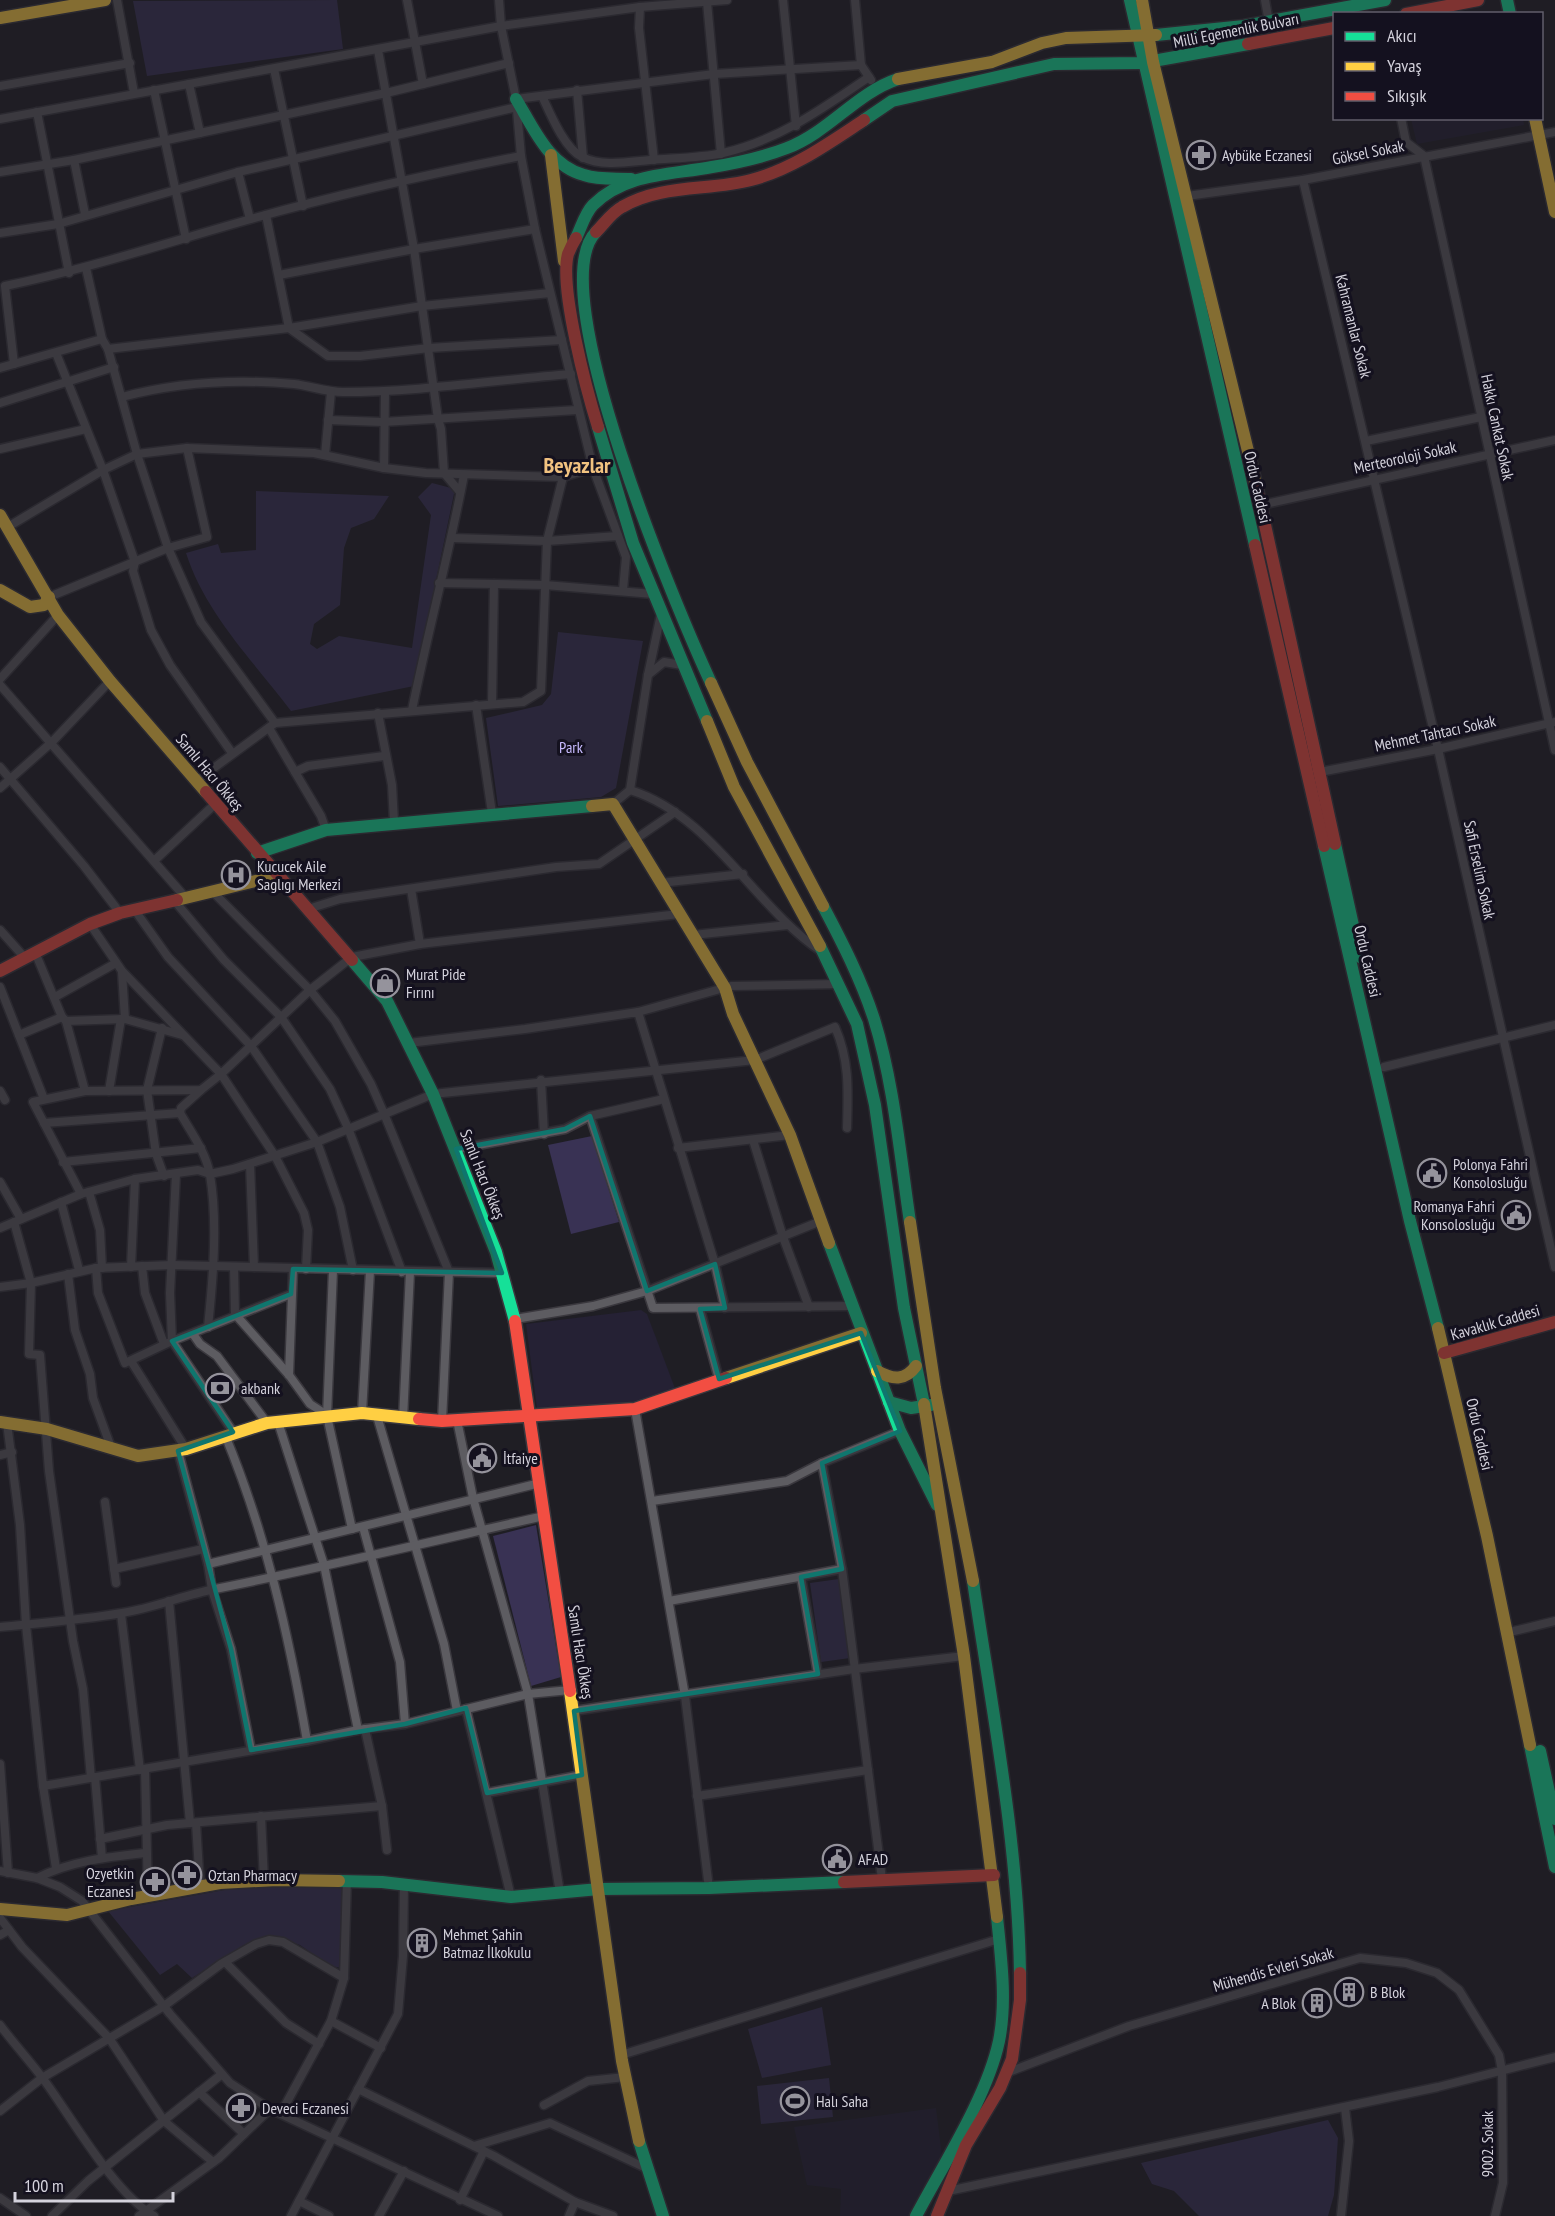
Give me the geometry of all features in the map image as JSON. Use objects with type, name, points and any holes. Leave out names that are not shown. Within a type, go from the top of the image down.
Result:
[{"type":"main road","points":[[0,18],[105,0]]},
{"type":"main road","points":[[1130,0],[1144,37]]},
{"type":"main road","points":[[1142,0],[1148,62]]},
{"type":"main road","name":"Milli Egemenlik Bulvarı","points":[[873,82],[926,72],[964,69],[992,62],[1058,39],[1144,37],[1269,22],[1385,0]]},
{"type":"main road","points":[[1416,12],[1478,0]]},
{"type":"main road","name":"Milli Egemenlik Bulvarı","points":[[937,2216],[966,2145],[1006,2073],[1017,2033],[1019,1920],[967,1541],[938,1404],[916,1275],[905,1174],[890,1084],[873,1019],[851,960],[747,762],[678,612],[652,543],[601,390],[584,315],[583,262],[592,237],[621,207],[657,194],[751,180],[786,167],[892,101],[1054,64],[1148,62],[1333,28]]},
{"type":"main road","name":"Ordu Caddesi","points":[[1148,62],[1187,196],[1262,505],[1427,1262],[1514,1631],[1555,1819]]},
{"type":"main road","name":"Ordu Caddesi","points":[[1148,62],[1410,1221],[1448,1352],[1555,1867]]},
{"type":"main road","points":[[517,103],[551,155],[579,174],[633,179],[714,167],[786,148],[817,133],[873,82]]},
{"type":"main road","points":[[1535,120],[1555,212]]},
{"type":"main road","points":[[551,155],[570,304],[595,417],[633,543],[734,787],[824,953],[857,1024],[875,1105],[904,1308],[924,1407],[964,1656],[994,1875],[1002,2000],[999,2040],[988,2078],[916,2216]]},
{"type":"main road","points":[[566,273],[571,244],[591,207],[633,179]]},
{"type":"main road","name":"Samlı Hacı Ökkeş","points":[[0,515],[58,615],[110,681],[276,876],[352,957],[387,1001],[433,1094],[456,1149],[502,1273],[515,1319],[574,1712],[621,2055],[648,2169],[663,2216]]},
{"type":"main road","points":[[0,590],[30,607],[44,605],[49,597]]},
{"type":"main road","points":[[257,853],[326,830],[492,813],[613,804],[724,988],[733,1014],[790,1136],[851,1306],[900,1431],[942,1516]]},
{"type":"main road","points":[[0,971],[90,924],[120,913],[276,876]]},
{"type":"main road","name":"Kavaklık Caddesi","points":[[1448,1352],[1555,1322]]},
{"type":"main road","points":[[3,1422],[47,1429],[138,1456],[182,1450],[229,1434],[272,1423],[327,1416],[362,1413],[403,1419],[457,1420],[635,1409],[861,1332]]},
{"type":"main road","points":[[877,1371],[891,1379],[898,1380],[912,1372],[916,1366]]},
{"type":"main road","points":[[889,1402],[911,1408],[938,1404]]},
{"type":"main road","points":[[0,1909],[46,1915],[67,1914],[200,1887],[264,1881],[347,1880],[404,1884],[511,1897],[599,1889],[709,1888],[994,1875]]},
{"type":"street","points":[[117,0],[134,93]]},
{"type":"street","points":[[407,0],[413,42],[423,84]]},
{"type":"street","points":[[499,0],[501,26],[517,103],[521,156],[535,229],[571,374],[577,411],[593,468],[626,557],[623,590]]},
{"type":"street","points":[[0,119],[501,26],[640,7],[727,0]]},
{"type":"street","points":[[783,0],[796,126]]},
{"type":"street","points":[[542,96],[557,127],[576,153],[583,158],[611,163],[721,154],[769,140],[873,82],[861,65],[855,0]]},
{"type":"street","points":[[1264,0],[1269,22]]},
{"type":"street","points":[[707,2],[721,154]]},
{"type":"street","points":[[640,7],[639,28],[654,159]]},
{"type":"street","points":[[378,50],[414,249],[441,429],[444,473],[460,492]]},
{"type":"street","points":[[0,86],[130,63]]},
{"type":"street","points":[[0,172],[74,160],[386,93],[509,63]]},
{"type":"street","points":[[0,233],[58,224],[176,188],[395,135],[542,96],[714,74],[861,65]]},
{"type":"street","points":[[274,69],[303,206]]},
{"type":"street","points":[[189,84],[200,133]]},
{"type":"street","points":[[154,90],[186,239]]},
{"type":"street","points":[[577,90],[583,158]]},
{"type":"street","points":[[37,112],[69,273]]},
{"type":"street","points":[[1401,120],[1406,142],[1424,156]]},
{"type":"street","name":"Göksel Sokak","points":[[1187,196],[1303,180],[1555,132]]},
{"type":"street","points":[[14,364],[2,286],[69,273],[250,219],[402,179],[521,156]]},
{"type":"street","name":"Hakkı Cankat Sokak","points":[[1424,156],[1480,417],[1552,722],[1555,750]]},
{"type":"street","points":[[74,160],[86,214]]},
{"type":"street","points":[[238,172],[250,219]]},
{"type":"street","name":"Kahramanlar Sokak","points":[[1303,180],[1375,479]]},
{"type":"street","points":[[266,215],[289,328],[328,356],[360,356],[429,348],[562,340]]},
{"type":"street","points":[[279,275],[535,229]]},
{"type":"street","points":[[86,267],[102,339],[114,367],[137,454],[168,548],[201,622],[272,725],[295,772],[321,816],[326,830]]},
{"type":"street","points":[[108,349],[289,328],[422,306],[550,293]]},
{"type":"street","points":[[0,368],[102,339]]},
{"type":"street","points":[[56,353],[103,470],[135,562],[133,571],[151,630],[170,665],[232,753]]},
{"type":"street","points":[[0,403],[114,367]]},
{"type":"street","points":[[122,398],[156,388],[212,382],[298,385],[331,392],[386,392],[571,374]]},
{"type":"street","points":[[325,455],[331,392]]},
{"type":"street","points":[[384,468],[383,422],[386,392]]},
{"type":"street","points":[[328,420],[383,422],[577,411]]},
{"type":"street","points":[[1366,441],[1480,417]]},
{"type":"street","points":[[0,449],[86,429]]},
{"type":"street","name":"Merteoroloji Sokak","points":[[1262,505],[1555,440]]},
{"type":"street","points":[[6,528],[103,470],[137,454],[187,448],[325,455],[384,468],[464,475],[563,477],[593,468]]},
{"type":"street","points":[[49,597],[168,548],[207,537],[187,448]]},
{"type":"street","points":[[412,710],[439,583],[452,538],[464,475]]},
{"type":"street","points":[[196,781],[272,725],[378,713],[523,702],[541,691],[547,541],[563,477]]},
{"type":"street","name":"Safi Erselim Sokak","points":[[1375,479],[1555,1267]]},
{"type":"street","points":[[452,538],[547,541],[618,536]]},
{"type":"street","points":[[439,583],[545,585],[653,594]]},
{"type":"street","points":[[492,704],[494,584]]},
{"type":"street","points":[[613,804],[630,790],[648,675],[661,614]]},
{"type":"street","points":[[0,679],[58,615]]},
{"type":"street","points":[[648,675],[664,662],[682,665]]},
{"type":"street","points":[[0,788],[52,742],[110,681]]},
{"type":"street","points":[[0,685],[154,860],[224,960],[281,1017],[330,1089],[406,1272],[403,1419]]},
{"type":"street","points":[[476,705],[492,813]]},
{"type":"street","points":[[378,713],[384,756],[392,785],[394,822]]},
{"type":"street","name":"Mehmet Tahtacı Sokak","points":[[1320,772],[1438,749],[1552,722]]},
{"type":"street","points":[[295,772],[308,766],[384,756]]},
{"type":"street","points":[[0,766],[84,866],[120,913]]},
{"type":"street","points":[[630,790],[651,796],[675,812],[743,874],[788,925],[824,953]]},
{"type":"street","points":[[154,860],[215,804]]},
{"type":"street","points":[[308,909],[340,899],[556,867],[598,864],[675,812]]},
{"type":"street","points":[[660,883],[743,874]]},
{"type":"street","points":[[411,889],[420,944]]},
{"type":"street","points":[[213,892],[310,990],[335,1021],[371,1084],[385,1116],[449,1272],[442,1420]]},
{"type":"street","points":[[134,909],[168,957],[251,1046],[317,1142],[340,1207],[353,1270]]},
{"type":"street","points":[[208,1327],[213,1266],[210,1174],[201,1148],[180,1113],[181,1108],[221,1074],[310,990],[352,957],[420,944],[679,914]]},
{"type":"street","points":[[90,924],[122,971],[221,1074],[275,1156],[307,1222],[306,1269]]},
{"type":"street","points":[[693,935],[788,925]]},
{"type":"street","points":[[0,930],[30,955],[55,997],[64,1019],[85,1091]]},
{"type":"street","points":[[55,997],[116,963]]},
{"type":"street","points":[[109,1091],[123,1019],[122,971]]},
{"type":"street","points":[[409,1043],[638,1012],[724,988],[768,983],[839,984]]},
{"type":"street","points":[[0,987],[44,1099]]},
{"type":"street","points":[[638,1012],[715,1264],[725,1308]]},
{"type":"street","points":[[19,1035],[64,1019],[123,1019],[186,1036]]},
{"type":"street","points":[[1384,1067],[1555,1025]]},
{"type":"street","points":[[0,1228],[85,1193],[135,1179],[198,1170],[210,1174],[250,1164],[385,1116],[433,1094],[541,1080],[755,1060],[836,1027],[848,1066],[847,1128]]},
{"type":"street","points":[[162,1028],[147,1090],[156,1154],[164,1176]]},
{"type":"street","points":[[541,1080],[544,1134]]},
{"type":"street","points":[[201,1090],[85,1091],[33,1102],[63,1162],[85,1193],[100,1230],[98,1293],[124,1363],[235,1314],[291,1294]]},
{"type":"street","points":[[0,1091],[5,1100]]},
{"type":"street","points":[[456,1149],[565,1129],[590,1116],[664,1099]]},
{"type":"street","points":[[45,1123],[180,1113]]},
{"type":"street","points":[[590,1116],[653,1308],[851,1306]]},
{"type":"street","points":[[678,1148],[790,1136]]},
{"type":"street","points":[[753,1140],[783,1237],[809,1307]]},
{"type":"street","points":[[63,1162],[201,1148]]},
{"type":"street","points":[[250,1164],[254,1267]]},
{"type":"street","points":[[168,1343],[176,1174]]},
{"type":"street","points":[[131,1267],[135,1179]]},
{"type":"street","points":[[0,1182],[17,1221],[31,1283],[29,1354],[40,1355],[49,1471],[72,1619],[73,1641],[83,1689],[102,1858]]},
{"type":"street","points":[[62,1202],[79,1270]]},
{"type":"street","points":[[515,1319],[593,1306],[647,1291],[821,1221]]},
{"type":"street","points":[[0,1287],[31,1283],[79,1270],[172,1265],[502,1273]]},
{"type":"street","points":[[142,1266],[145,1293],[168,1343],[229,1434],[274,1578],[307,1741]]},
{"type":"street","points":[[234,1267],[235,1314],[289,1375],[310,1404],[327,1416]]},
{"type":"street","points":[[289,1375],[293,1269]]},
{"type":"street","points":[[333,1270],[327,1416],[352,1529]]},
{"type":"street","points":[[362,1413],[370,1271]]},
{"type":"street","points":[[69,1274],[75,1330],[90,1374],[93,1398],[112,1450]]},
{"type":"street","points":[[700,1309],[719,1379]]},
{"type":"street","points":[[193,1334],[200,1344],[218,1356],[272,1423],[315,1537],[324,1565],[382,1806],[387,1850]]},
{"type":"street","points":[[131,1361],[182,1450],[212,1590],[231,1649],[251,1750]]},
{"type":"street","points":[[635,1409],[685,1696],[709,1888]]},
{"type":"street","points":[[377,1416],[487,1793],[511,1897]]},
{"type":"street","points":[[457,1420],[473,1498],[528,1694],[560,1893]]},
{"type":"street","points":[[3,1422],[12,1452],[21,1525],[26,1625],[43,1786],[56,1868]]},
{"type":"street","points":[[652,1502],[787,1480],[900,1431]]},
{"type":"street","points":[[0,1455],[12,1452]]},
{"type":"street","points":[[822,1463],[842,1569],[882,1879]]},
{"type":"street","points":[[208,1564],[540,1483]]},
{"type":"street","points":[[105,1502],[116,1583]]},
{"type":"street","points":[[0,1627],[121,1614],[212,1590],[274,1578],[372,1553],[417,1547],[544,1516]]},
{"type":"street","points":[[363,1527],[372,1553],[400,1662],[405,1724]]},
{"type":"street","points":[[114,1569],[203,1549]]},
{"type":"street","points":[[669,1601],[842,1569]]},
{"type":"street","points":[[801,1577],[818,1674]]},
{"type":"street","points":[[169,1601],[183,1762],[200,1887]]},
{"type":"street","points":[[121,1614],[142,1769],[148,1896]]},
{"type":"street","points":[[1514,1631],[1555,1621]]},
{"type":"street","points":[[574,1712],[818,1674],[964,1656]]},
{"type":"street","points":[[43,1786],[307,1741],[362,1729],[405,1724],[528,1694],[570,1690]]},
{"type":"street","points":[[0,1764],[4,1872],[37,1878],[74,1894],[90,1909],[164,2006],[230,2083],[270,2109],[333,2136],[460,2200],[498,2216]]},
{"type":"street","points":[[697,1796],[868,1770]]},
{"type":"street","points":[[487,1793],[582,1775]]},
{"type":"street","points":[[100,1839],[144,1828],[382,1806]]},
{"type":"street","points":[[261,1816],[264,1881]]},
{"type":"street","points":[[37,1878],[56,1868],[102,1858],[145,1853]]},
{"type":"street","points":[[281,2113],[331,2021],[344,1978],[347,1880]]},
{"type":"street","points":[[291,2216],[398,2014],[403,1956],[404,1884]]},
{"type":"street","points":[[0,1918],[22,1947],[109,2038],[164,2121],[213,2162]]},
{"type":"street","points":[[0,1935],[9,1930]]},
{"type":"street","points":[[621,2055],[999,1939]]},
{"type":"street","points":[[0,2111],[42,2078],[164,2006],[225,1962],[256,1944],[269,1940],[283,1942],[344,1978]]},
{"type":"street","name":"Mühendis Evleri Sokak","points":[[1006,2073],[1129,2026],[1360,1958],[1406,1963],[1437,1973],[1460,1990],[1499,2055],[1502,2071]]},
{"type":"street","points":[[225,1962],[286,2023],[319,2044]]},
{"type":"street","points":[[331,2021],[381,2048]]},
{"type":"street","points":[[1,2028],[42,2078],[106,2168],[142,2213],[154,2216]]},
{"type":"street","points":[[948,2192],[1345,2108],[1555,2057]]},
{"type":"street","name":"9002. Sokak","points":[[1495,2216],[1503,2183],[1502,2071]]},
{"type":"street","points":[[52,2216],[68,2198],[222,2074]]},
{"type":"street","points":[[544,2105],[588,2081],[625,2077]]},
{"type":"street","points":[[358,2089],[484,2151],[575,2202],[613,2216]]},
{"type":"street","points":[[199,2092],[244,2134]]},
{"type":"street","points":[[1341,2216],[1349,2141],[1345,2108]]},
{"type":"street","points":[[142,2213],[213,2162],[270,2109]]},
{"type":"street","points":[[474,2146],[549,2123],[648,2169]]},
{"type":"street","points":[[460,2200],[484,2151]]},
{"type":"street","points":[[379,2216],[404,2171]]},
{"type":"street","points":[[0,2198],[15,2212],[26,2216]]},
{"type":"street","points":[[299,2201],[329,2216]]},
{"type":"street","points":[[569,2216],[575,2202]]},
{"type":"highlighted area","points":[[590,1116],[647,1291],[715,1264],[725,1308],[700,1309],[719,1379],[861,1333],[900,1431],[822,1463],[842,1569],[801,1577],[818,1674],[574,1711],[582,1775],[487,1793],[466,1708],[405,1724],[251,1750],[231,1649],[178,1451],[233,1432],[172,1341],[291,1294],[293,1269],[502,1273],[456,1149],[565,1129]]},
{"type":"shaded area","points":[[1411,120],[1523,120],[1524,125],[1417,144]]},
{"type":"shaded area","points":[[641,1310],[647,1314],[676,1391],[636,1402],[537,1409],[526,1324]]},
{"type":"shaded area","points":[[936,2108],[943,2164],[918,2216],[840,2216],[841,2189],[807,2185],[794,2127]]},
{"type":"green space","points":[[337,0],[343,49],[147,76],[133,1]]},
{"type":"green space","points":[[432,483],[455,489],[414,686],[291,711],[218,616],[194,575],[186,553],[218,544],[221,553],[256,550],[256,491],[389,496],[374,519],[351,528],[344,548],[340,605],[314,624],[310,644],[317,649],[339,636],[412,648],[431,515],[418,497]]},
{"type":"green space","name":"Park","points":[[558,632],[643,641],[616,788],[601,797],[498,806],[486,718],[542,705],[551,694]]},
{"type":"green space","points":[[592,1136],[619,1222],[571,1234],[548,1145]]},
{"type":"green space","points":[[536,1525],[561,1677],[531,1686],[493,1536]]},
{"type":"green space","points":[[839,1579],[850,1658],[821,1662],[810,1583]]},
{"type":"green space","points":[[344,1885],[342,1968],[330,1966],[300,1945],[271,1935],[244,1945],[192,1978],[177,1964],[160,1975],[108,1911],[241,1887]]},
{"type":"green space","points":[[822,2007],[831,2065],[762,2078],[748,2029]]},
{"type":"green space","name":"Halı Saha","points":[[829,2078],[833,2117],[761,2124],[757,2086]]},
{"type":"green space","points":[[1328,2120],[1338,2138],[1334,2195],[1328,2216],[1199,2216],[1174,2191],[1152,2184],[1141,2163]]},
{"type":"traffic: fast","points":[[1130,0],[1255,545]]},
{"type":"traffic: fast","points":[[1156,35],[1244,26],[1385,0]]},
{"type":"traffic: fast","points":[[1507,0],[1510,12]]},
{"type":"traffic: fast","points":[[864,120],[892,101],[1054,64],[1142,63],[1248,44]]},
{"type":"traffic: fast","points":[[576,238],[590,208],[619,187],[648,177],[740,162],[787,148],[816,132],[869,93],[898,79]]},
{"type":"traffic: fast","points":[[516,99],[543,144],[561,163],[590,177],[631,179]]},
{"type":"traffic: fast","points":[[596,232],[584,265],[586,316],[599,381],[620,453],[646,525],[711,683]]},
{"type":"traffic: fast","points":[[598,427],[633,543],[707,721]]},
{"type":"traffic: fast","points":[[257,853],[326,830],[592,806]]},
{"type":"traffic: fast","points":[[1335,844],[1360,957]]},
{"type":"traffic: fast","points":[[1324,846],[1410,1221],[1438,1328]]},
{"type":"traffic: fast","points":[[823,906],[863,990],[881,1044],[896,1120],[910,1222]]},
{"type":"traffic: fast","points":[[820,946],[857,1024],[875,1105],[904,1308],[924,1404]]},
{"type":"traffic: fast","points":[[352,960],[387,1001],[433,1094],[496,1252],[515,1321]]},
{"type":"traffic: fast","points":[[829,1243],[900,1431],[937,1505]]},
{"type":"traffic: fast","points":[[889,1402],[911,1408],[931,1405]]},
{"type":"traffic: fast","points":[[973,1581],[1009,1825],[1020,1973]]},
{"type":"traffic: fast","points":[[1530,1745],[1555,1867]]},
{"type":"traffic: fast","points":[[1540,1751],[1555,1819]]},
{"type":"traffic: fast","points":[[339,1881],[382,1882],[511,1897],[599,1889],[709,1888],[844,1882]]},
{"type":"traffic: fast","points":[[916,2216],[975,2108],[999,2041],[1003,1995],[997,1917]]},
{"type":"traffic: fast","points":[[639,2141],[663,2216]]},
{"type":"traffic: slow","points":[[0,18],[105,0]]},
{"type":"traffic: slow","points":[[1142,0],[1153,62],[1256,484]]},
{"type":"traffic: slow","points":[[898,79],[992,62],[1042,43],[1066,38],[1156,35]]},
{"type":"traffic: slow","points":[[1535,120],[1555,212]]},
{"type":"traffic: slow","points":[[551,155],[564,261]]},
{"type":"traffic: slow","points":[[0,515],[58,615],[110,681],[206,792]]},
{"type":"traffic: slow","points":[[0,590],[30,607],[44,605],[49,597]]},
{"type":"traffic: slow","points":[[711,683],[747,762],[823,906]]},
{"type":"traffic: slow","points":[[707,721],[734,787],[820,946]]},
{"type":"traffic: slow","points":[[592,806],[613,804],[725,988],[733,1014],[790,1135],[829,1243]]},
{"type":"traffic: slow","points":[[177,900],[276,876]]},
{"type":"traffic: slow","points":[[910,1222],[935,1388],[973,1581]]},
{"type":"traffic: slow","points":[[1438,1328],[1487,1536],[1530,1745]]},
{"type":"traffic: slow","points":[[726,1378],[861,1333]]},
{"type":"traffic: slow","points":[[877,1371],[898,1378],[908,1374],[916,1366]]},
{"type":"traffic: slow","points":[[924,1404],[964,1656],[997,1917]]},
{"type":"traffic: slow","points":[[0,1422],[47,1429],[138,1456],[186,1449],[267,1423],[362,1413],[419,1419]]},
{"type":"traffic: slow","points":[[570,1691],[622,2061],[639,2141]]},
{"type":"traffic: slow","points":[[0,1909],[67,1915],[131,1899],[220,1883],[277,1880],[339,1881]]},
{"type":"traffic: jam","points":[[1416,12],[1478,0]]},
{"type":"traffic: jam","points":[[1248,44],[1333,28]]},
{"type":"traffic: jam","points":[[596,232],[615,212],[637,200],[669,191],[735,183],[766,175],[810,154],[864,120]]},
{"type":"traffic: jam","points":[[576,238],[568,254],[567,290],[587,390],[598,427]]},
{"type":"traffic: jam","points":[[1256,484],[1335,844]]},
{"type":"traffic: jam","points":[[1255,545],[1324,846]]},
{"type":"traffic: jam","points":[[206,792],[352,960]]},
{"type":"traffic: jam","points":[[0,971],[90,924],[120,913],[177,900]]},
{"type":"traffic: jam","points":[[515,1321],[570,1691]]},
{"type":"traffic: jam","points":[[1444,1353],[1555,1322]]},
{"type":"traffic: jam","points":[[419,1419],[442,1421],[635,1409],[726,1378]]},
{"type":"traffic: jam","points":[[844,1882],[994,1875]]},
{"type":"traffic: jam","points":[[937,2216],[966,2145],[1000,2088],[1012,2059],[1020,2000],[1020,1973]]},
{"type":"place","name":"Aybüke Eczanesi","points":[[1201,155]]},
{"type":"place","name":"Kucucek Aile Saglıgı Merkezi","points":[[236,875]]},
{"type":"place","name":"Murat Pide Fırını","points":[[385,983]]},
{"type":"place","name":"Polonya Fahri Konsolosluğu","points":[[1432,1173]]},
{"type":"place","name":"Romanya Fahri Konsolosluğu","points":[[1516,1215]]},
{"type":"place","name":"akbank","points":[[220,1388]]},
{"type":"place","name":"İtfaiye","points":[[482,1458]]},
{"type":"place","name":"AFAD","points":[[837,1859]]},
{"type":"place","name":"Oztan Pharmacy","points":[[187,1875]]},
{"type":"place","name":"Ozyetkin Eczanesi","points":[[155,1882]]},
{"type":"place","name":"Mehmet Şahin Batmaz İlkokulu","points":[[422,1943]]},
{"type":"place","name":"B Blok","points":[[1349,1992]]},
{"type":"place","name":"A Blok","points":[[1317,2003]]},
{"type":"place","name":"Halı Saha","points":[[795,2101]]},
{"type":"place","name":"Deveci Eczanesi","points":[[241,2108]]},
{"type":"district","name":"Beyazlar","points":[[577,465]]}]
